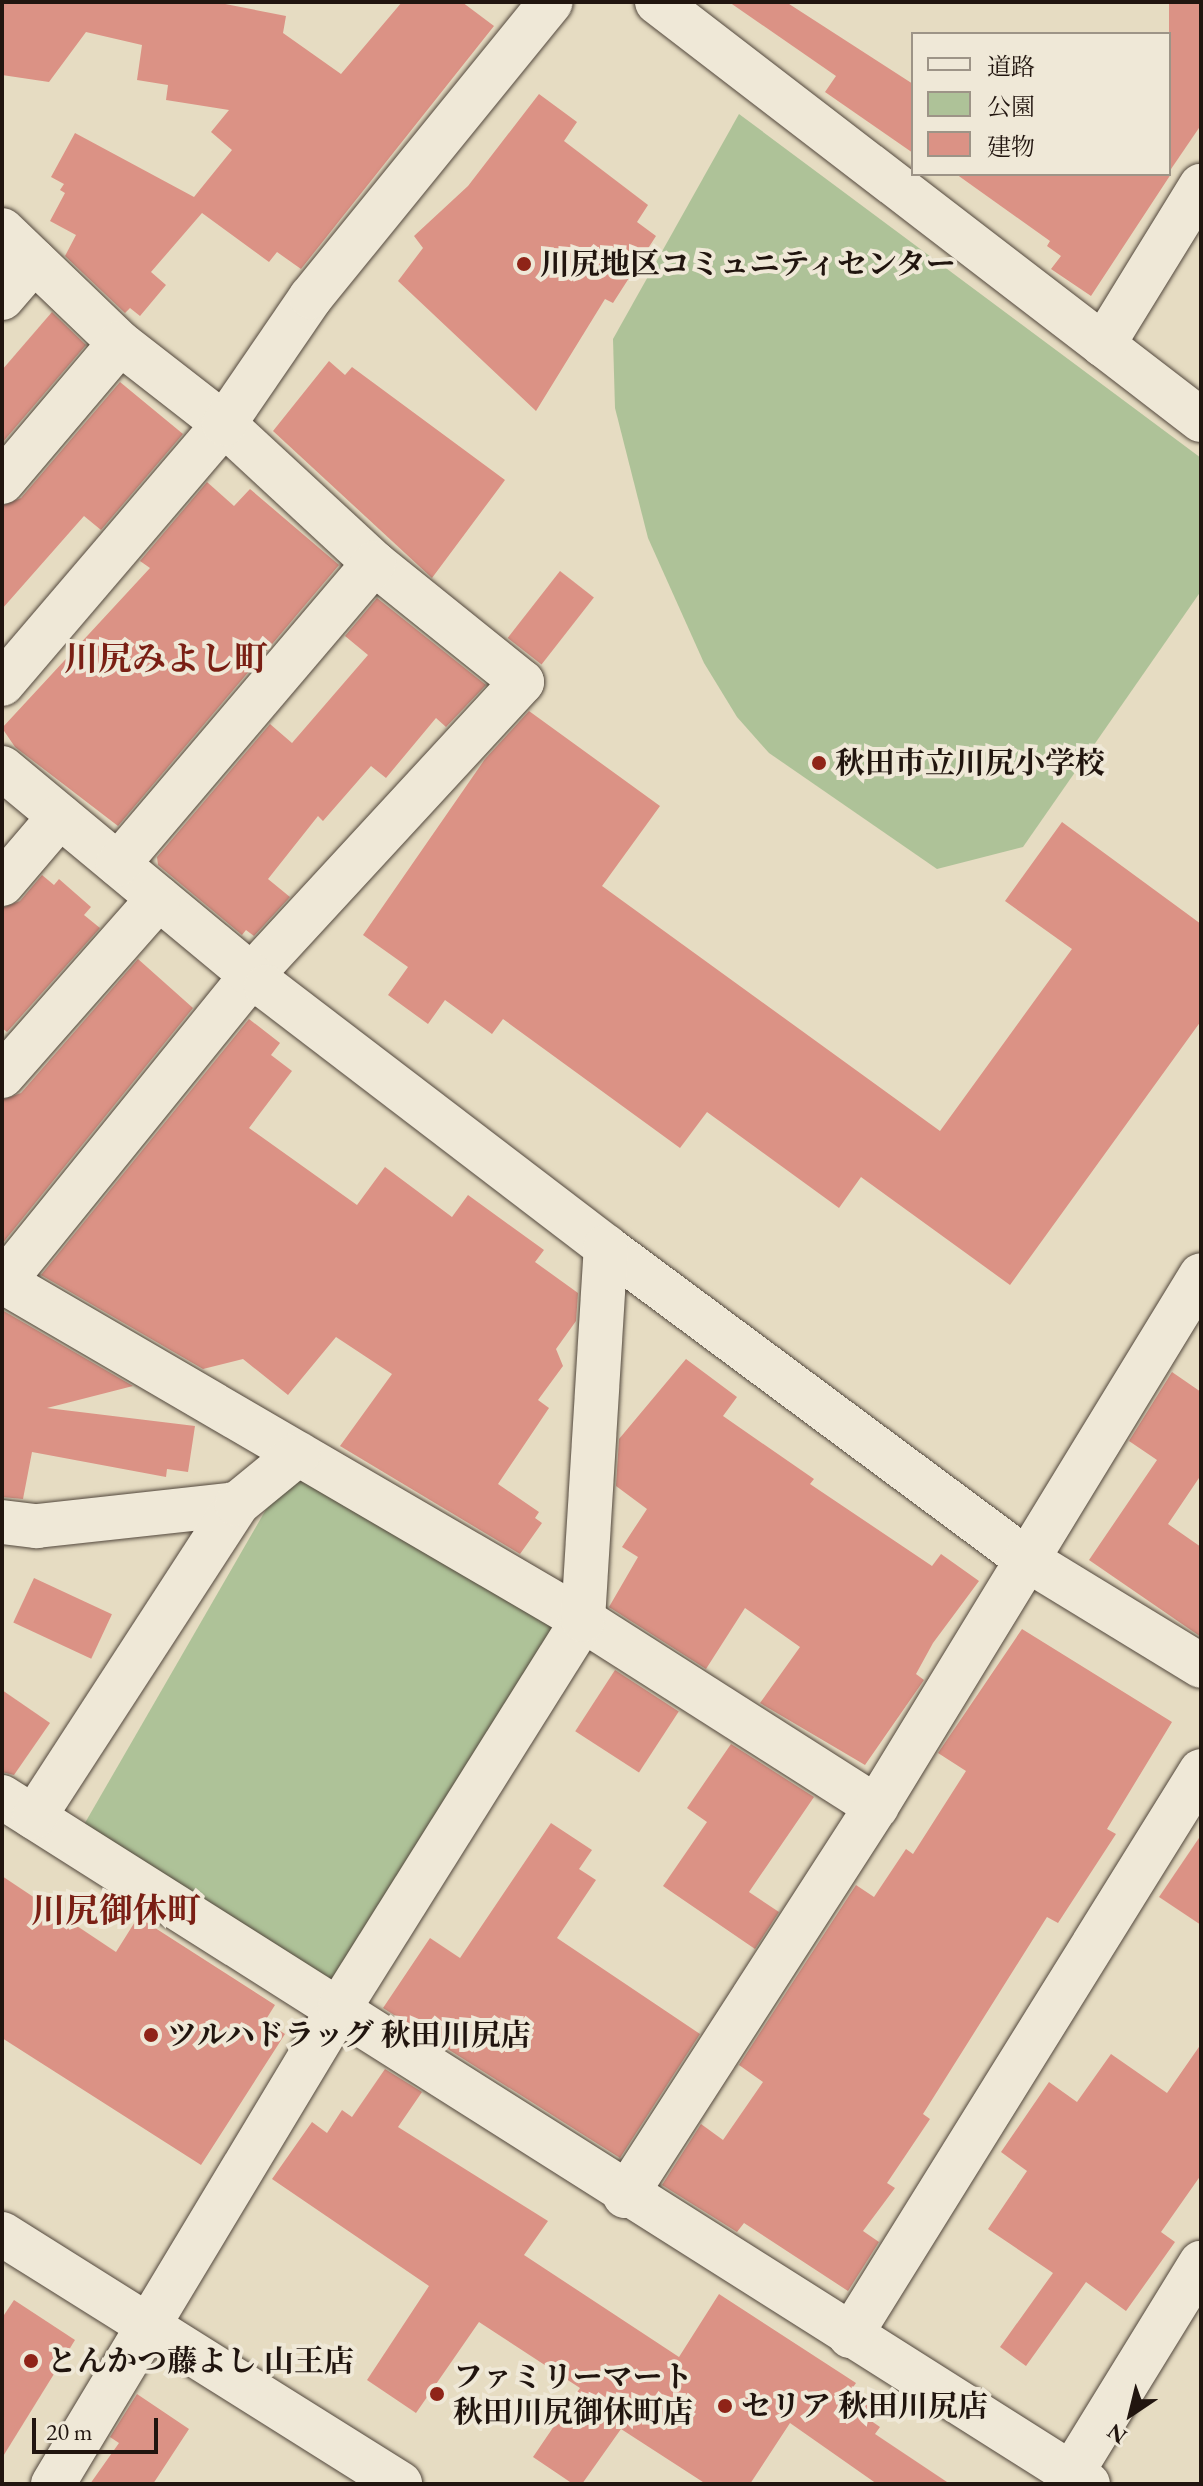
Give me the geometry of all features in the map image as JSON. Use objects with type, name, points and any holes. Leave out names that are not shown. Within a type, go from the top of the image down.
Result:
[{"type":"street","points":[[2,684],[224,424],[311,297],[551,2]]},
{"type":"street","points":[[657,2],[1201,420]]},
{"type":"street","points":[[1103,345],[1201,186]]},
{"type":"street","points":[[2,230],[120,343],[224,424],[374,563],[522,682],[252,975],[2,1281],[583,1620],[876,1807]]},
{"type":"street","points":[[2,298],[34,261]]},
{"type":"street","points":[[2,482],[120,343]]},
{"type":"street","points":[[118,864],[374,563]]},
{"type":"street","points":[[2,768],[252,975],[606,1247],[1026,1559],[1201,1666]]},
{"type":"street","points":[[2,884],[60,816]]},
{"type":"street","points":[[2,1076],[159,898]]},
{"type":"street","points":[[53,2484],[151,2328],[340,2007],[583,1620],[606,1247]]},
{"type":"street","points":[[625,2196],[876,1807],[1201,1275]]},
{"type":"street","points":[[298,1454],[237,1504],[18,1807],[340,2007],[625,2196],[1079,2479],[1201,2263]]},
{"type":"street","points":[[2,1522],[37,1526],[237,1504]]},
{"type":"street","points":[[850,2336],[1201,1771]]},
{"type":"street","points":[[2,2234],[400,2484]]},
{"type":"green space","points":[[739,114],[1201,458],[1201,591],[1023,847],[937,869],[769,753],[737,717],[704,663],[648,538],[615,408],[613,339]]},
{"type":"green space","points":[[298,1454],[584,1619],[359,2008],[74,1843]]},
{"type":"building","points":[[2,2],[215,2],[286,16],[283,33],[341,74],[402,2],[462,2],[494,26],[301,269],[277,252],[269,262],[202,213],[151,272],[166,285],[140,316],[130,308],[125,313],[65,256],[76,235],[50,221],[65,193],[60,190],[64,184],[51,177],[75,133],[194,197],[232,150],[211,132],[229,110],[166,100],[168,85],[137,80],[142,45],[86,32],[49,82],[2,75]]},
{"type":"building","points":[[729,2],[786,2],[911,83],[911,152],[825,92],[836,76]]},
{"type":"building","points":[[1169,2],[1201,2],[1201,125],[1171,169],[1171,32]]},
{"type":"building","name":"川尻地区コミュニティセンター","points":[[539,94],[577,122],[564,141],[648,205],[637,222],[656,236],[613,303],[605,299],[536,411],[398,281],[423,248],[414,236],[468,186]]},
{"type":"building","points":[[959,176],[1170,176],[1091,296],[1051,269],[1061,256],[1047,246],[1050,241]]},
{"type":"building","points":[[52,312],[86,345],[2,443],[2,370]]},
{"type":"building","points":[[329,361],[345,375],[352,367],[505,480],[432,578],[273,431]]},
{"type":"building","points":[[120,382],[183,434],[101,530],[84,516],[2,609],[2,506],[21,498]]},
{"type":"building","points":[[207,482],[234,506],[250,489],[339,565],[118,826],[15,747],[2,728],[150,568],[140,561]]},
{"type":"building","points":[[560,571],[594,597],[542,664],[508,638]]},
{"type":"building","points":[[377,598],[486,685],[446,727],[436,718],[386,778],[371,766],[323,821],[318,816],[268,879],[290,897],[254,936],[246,930],[242,935],[158,865],[157,857],[270,724],[292,743],[368,655],[345,636]]},
{"type":"building","points":[[529,711],[660,806],[602,886],[940,1131],[1072,949],[1005,901],[1062,822],[1201,924],[1201,1021],[1010,1285],[861,1177],[839,1208],[707,1112],[680,1148],[503,1019],[492,1034],[445,1000],[428,1024],[388,995],[408,967],[363,935],[485,759]]},
{"type":"building","points":[[42,875],[54,885],[59,879],[91,907],[84,915],[100,928],[7,1032],[2,1028],[2,908],[20,901]]},
{"type":"building","points":[[138,959],[193,1008],[2,1244],[2,1100],[21,1093]]},
{"type":"building","points":[[249,1019],[280,1043],[271,1055],[292,1071],[249,1128],[357,1205],[385,1167],[452,1217],[468,1195],[544,1250],[535,1262],[578,1293],[576,1321],[556,1349],[563,1366],[538,1400],[549,1408],[498,1484],[539,1512],[535,1518],[542,1523],[520,1554],[340,1446],[392,1374],[336,1337],[288,1395],[243,1359],[203,1369],[41,1275]]},
{"type":"building","points":[[2,1310],[133,1386],[47,1408],[195,1426],[188,1472],[167,1469],[166,1477],[32,1452],[23,1499],[2,1497]]},
{"type":"building","points":[[686,1359],[737,1397],[723,1416],[814,1479],[810,1484],[932,1566],[941,1554],[979,1581],[933,1643],[916,1674],[924,1680],[865,1765],[760,1703],[800,1647],[745,1608],[706,1669],[609,1607],[638,1557],[622,1547],[647,1509],[616,1486],[619,1439]]},
{"type":"building","points":[[1172,1372],[1201,1392],[1201,1475],[1168,1524],[1201,1547],[1201,1637],[1089,1560],[1157,1460],[1129,1441]]},
{"type":"building","points":[[34,1578],[112,1614],[91,1659],[13,1622]]},
{"type":"building","points":[[1022,1629],[1172,1722],[1107,1829],[1116,1834],[1058,1923],[1047,1917],[923,2114],[930,2119],[887,2183],[895,2188],[863,2231],[879,2242],[848,2291],[744,2223],[737,2232],[662,2185],[701,2124],[723,2140],[763,2082],[739,2065],[856,1885],[874,1897],[906,1849],[913,1854],[966,1771],[938,1753]]},
{"type":"building","points":[[615,1670],[679,1711],[639,1773],[575,1731]]},
{"type":"building","points":[[2,1690],[50,1723],[14,1775],[2,1772]]},
{"type":"building","points":[[731,1744],[814,1797],[749,1892],[779,1912],[755,1949],[663,1886],[707,1822],[687,1808]]},
{"type":"building","points":[[551,1823],[592,1850],[579,1869],[596,1880],[557,1938],[700,2034],[620,2158],[383,2008],[430,1938],[460,1958]]},
{"type":"building","points":[[1201,1835],[1201,1925],[1159,1897]]},
{"type":"building","points":[[2,1876],[116,1952],[138,1917],[275,2005],[265,2021],[285,2034],[201,2165],[2,2038]]},
{"type":"building","points":[[1201,2044],[1201,2175],[1161,2232],[1175,2242],[1126,2311],[1086,2282],[1026,2366],[1000,2347],[1053,2273],[988,2229],[1027,2171],[1001,2152],[1049,2082],[1077,2102],[1111,2054],[1167,2093]]},
{"type":"building","points":[[385,2069],[422,2092],[398,2127],[548,2221],[524,2255],[679,2357],[719,2294],[856,2383],[849,2393],[870,2407],[864,2416],[880,2427],[875,2434],[950,2484],[877,2484],[790,2423],[750,2484],[706,2484],[621,2429],[582,2484],[573,2484],[533,2457],[580,2388],[479,2322],[416,2413],[367,2380],[429,2286],[272,2179],[312,2122],[327,2133],[342,2110],[352,2117]]},
{"type":"building","name":"とんかつ藤よし 山王店","points":[[14,2300],[75,2340],[2,2458],[2,2318]]},
{"type":"building","points":[[137,2394],[189,2429],[153,2484],[90,2484],[119,2443],[110,2437]]},
{"type":"place","name":"川尻地区コミュニティセンター","points":[[524,264]]},
{"type":"place","name":"秋田市立川尻小学校","points":[[819,763]]},
{"type":"place","name":"ツルハドラッグ 秋田川尻店","points":[[151,2035]]},
{"type":"place","name":"とんかつ藤よし 山王店","points":[[31,2361]]},
{"type":"place","name":"ファミリーマート 秋田川尻御休町店","points":[[437,2394]]},
{"type":"place","name":"セリア 秋田川尻店","points":[[725,2406]]},
{"type":"district","name":"川尻みよし町","points":[[166,659]]},
{"type":"district","name":"川尻御休町","points":[[116,1911]]}]
